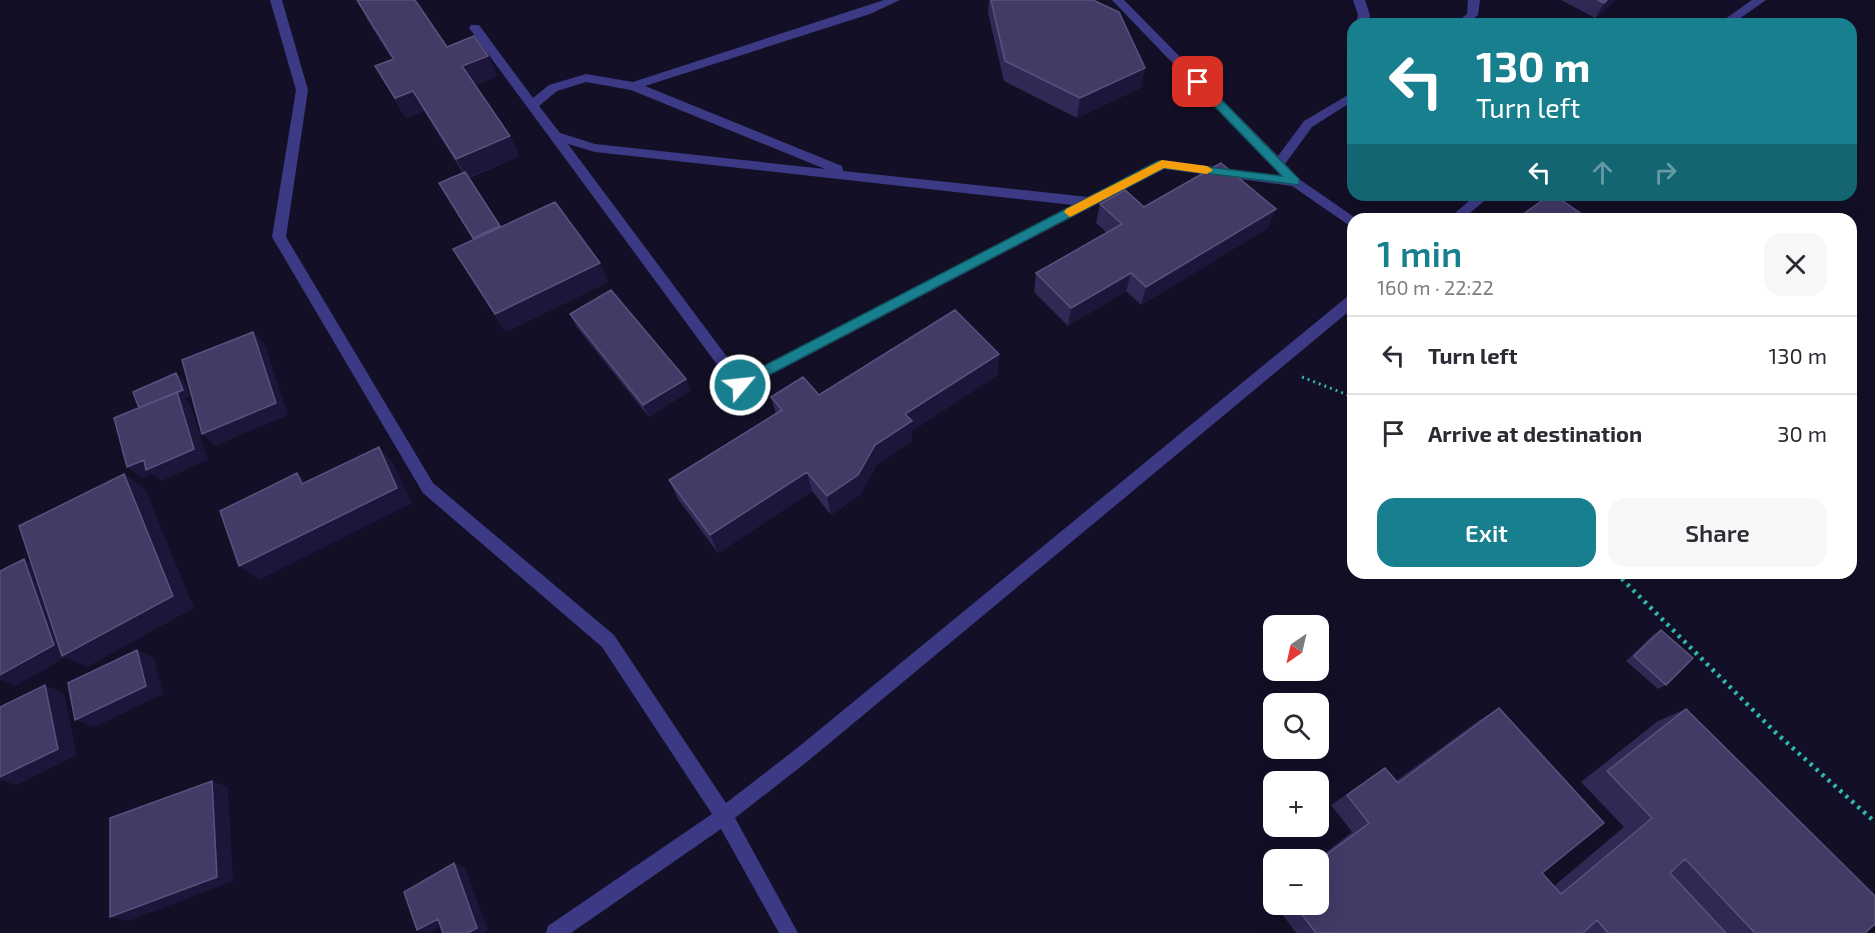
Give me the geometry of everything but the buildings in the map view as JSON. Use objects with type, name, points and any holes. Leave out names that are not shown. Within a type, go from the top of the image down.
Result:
[{"type":"street","points":[[276,0],[302,90],[279,237],[428,488],[608,641],[724,816],[789,933]]},
{"type":"street","points":[[633,86],[894,0]]},
{"type":"street","points":[[1118,0],[1295,182],[1347,219]]},
{"type":"street","points":[[1359,0],[1363,18]]},
{"type":"street","points":[[1468,18],[1472,15],[1474,0]]},
{"type":"street","points":[[1733,18],[1760,0]]},
{"type":"street","points":[[475,28],[740,385],[1162,164],[1295,182]]},
{"type":"street","points":[[532,105],[554,88],[586,78],[633,86],[856,177]]},
{"type":"street","points":[[1278,165],[1308,124],[1347,100]]},
{"type":"street","points":[[555,136],[595,148],[1089,202]]},
{"type":"street","points":[[1462,213],[1477,201]]},
{"type":"street","points":[[555,933],[724,816],[802,755],[1347,305]]},
{"type":"path","points":[[1273,366],[1347,395]]},
{"type":"path","points":[[1622,579],[1775,732],[1875,822]]},
{"type":"slow traffic","points":[[1070,212],[1162,164],[1207,170]]},
{"type":"route","points":[[740,385],[1162,164],[1295,182],[1198,82]]}]
